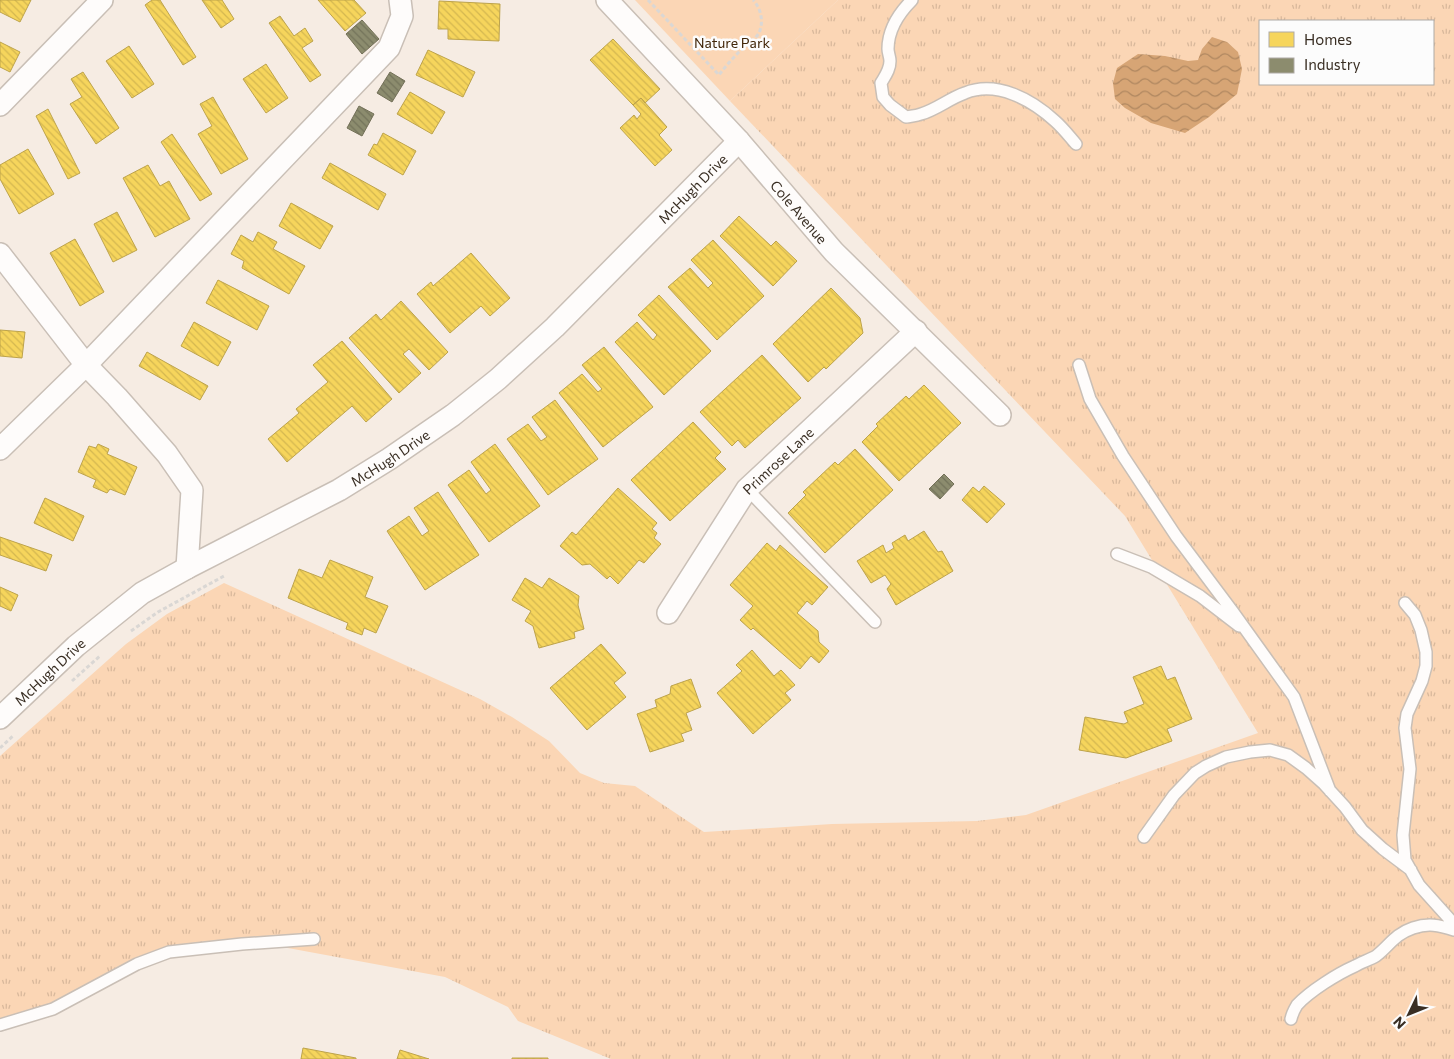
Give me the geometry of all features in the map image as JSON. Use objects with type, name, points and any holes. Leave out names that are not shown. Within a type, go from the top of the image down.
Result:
[{"type":"street","points":[[0,104],[102,0]]},
{"type":"street","points":[[0,449],[86,365],[388,48],[402,16],[400,0]]},
{"type":"street","name":"Cole Avenue","points":[[607,0],[739,141],[834,252],[1000,415]]},
{"type":"street","name":"McHugh Drive","points":[[0,718],[83,640],[142,593],[340,490],[389,459],[452,415],[498,379],[555,327],[739,141]]},
{"type":"street","points":[[0,254],[86,365],[167,454],[192,490],[187,568]]},
{"type":"street","name":"Primrose Lane","points":[[668,613],[747,490],[916,331]]},
{"type":"lane","points":[[912,0],[902,10],[893,26],[888,48],[889,71],[880,83],[883,96],[890,105],[906,117],[921,114],[966,92],[983,88],[1004,91],[1023,99],[1041,110],[1056,122],[1076,144]]},
{"type":"lane","points":[[1079,365],[1090,399],[1123,456],[1176,536],[1294,697],[1330,791]]},
{"type":"lane","points":[[747,490],[875,622]]},
{"type":"lane","points":[[1117,554],[1151,568],[1200,596],[1250,635]]},
{"type":"lane","points":[[1405,603],[1415,615],[1422,630],[1426,652],[1426,666],[1422,681],[1407,714],[1405,728],[1410,769],[1403,835],[1405,860],[1419,884],[1454,924]]},
{"type":"lane","points":[[1144,838],[1174,795],[1206,766],[1226,757],[1270,750],[1288,754],[1306,768],[1330,791],[1362,830],[1382,849],[1411,870]]},
{"type":"lane","points":[[1291,1019],[1297,1005],[1323,984],[1378,954],[1398,935],[1410,929],[1430,924],[1441,925],[1454,930]]},
{"type":"lane","points":[[0,1025],[52,1009],[137,964],[169,952],[314,938]]},
{"type":"path","points":[[648,0],[719,75],[759,34],[761,15],[753,0]]},
{"type":"path","points":[[128,633],[158,612],[224,576]]},
{"type":"path","points":[[69,684],[106,651]]},
{"type":"path","points":[[0,748],[20,729]]},
{"type":"green space","name":"Nature Park","points":[[635,0],[838,0],[730,101]]},
{"type":"green space","points":[[838,0],[1454,0],[1454,1059],[611,1059],[518,1021],[508,1007],[445,977],[277,946],[154,956],[74,1000],[0,1025],[0,756],[126,644],[167,614],[224,583],[480,699],[549,741],[580,773],[604,783],[635,786],[704,832],[832,824],[977,821],[1026,815],[1258,733],[1125,516],[730,101]]},
{"type":"water","points":[[1212,37],[1227,42],[1238,52],[1242,69],[1237,94],[1209,117],[1185,133],[1151,123],[1125,108],[1115,99],[1113,83],[1117,68],[1138,54],[1165,56],[1188,61],[1198,60],[1202,49]]},
{"type":"building: Homes","points":[[0,0],[31,0],[20,22],[0,12]]},
{"type":"building: Homes","points":[[152,0],[160,0],[196,57],[183,65],[145,5]]},
{"type":"building: Homes","points":[[202,0],[222,0],[234,19],[221,28]]},
{"type":"building: Homes","points":[[318,0],[354,0],[366,13],[345,31]]},
{"type":"building: Homes","points":[[439,1],[500,4],[499,41],[448,39],[448,29],[438,29]]},
{"type":"building: Homes","points":[[280,16],[294,36],[305,28],[313,41],[302,48],[321,75],[310,82],[269,23]]},
{"type":"building: Homes","points":[[613,39],[660,89],[645,103],[641,98],[633,105],[590,60]]},
{"type":"building: Homes","points":[[0,42],[20,52],[10,72],[0,67]]},
{"type":"building: Homes","points":[[129,46],[154,84],[132,98],[106,61]]},
{"type":"building: Homes","points":[[428,50],[475,72],[463,97],[416,75]]},
{"type":"building: Homes","points":[[266,64],[288,98],[266,113],[243,79]]},
{"type":"building: Homes","points":[[83,72],[119,128],[96,144],[70,104],[82,97],[71,79]]},
{"type":"building: Homes","points":[[410,92],[445,112],[432,134],[397,114]]},
{"type":"building: Homes","points":[[213,97],[248,159],[221,174],[198,134],[212,126],[200,104]]},
{"type":"building: Homes","points":[[641,98],[667,127],[659,135],[672,150],[655,166],[620,128],[634,115],[637,119],[641,114],[633,105]]},
{"type":"building: Homes","points":[[48,109],[80,173],[68,179],[36,116]]},
{"type":"building: Homes","points":[[383,133],[416,151],[403,175],[368,155],[374,144],[377,145]]},
{"type":"building: Homes","points":[[172,134],[212,194],[200,201],[161,142]]},
{"type":"building: Homes","points":[[28,149],[54,194],[19,214],[0,179],[0,165]]},
{"type":"building: Homes","points":[[330,163],[386,194],[378,210],[322,178]]},
{"type":"building: Homes","points":[[148,165],[160,186],[169,181],[190,219],[155,237],[123,178]]},
{"type":"building: Homes","points":[[291,203],[333,226],[320,249],[279,226]]},
{"type":"building: Homes","points":[[117,212],[137,250],[113,262],[94,224]]},
{"type":"building: Homes","points":[[739,216],[771,246],[776,241],[797,261],[773,286],[720,236]]},
{"type":"building: Homes","points":[[258,232],[277,242],[273,249],[305,266],[289,294],[242,268],[244,261],[231,254],[241,235],[253,242]]},
{"type":"building: Homes","points":[[75,239],[104,292],[80,306],[50,253]]},
{"type":"building: Homes","points":[[713,240],[764,296],[717,340],[668,287],[690,268],[708,288],[713,283],[691,260]]},
{"type":"building: Homes","points":[[471,253],[510,298],[490,316],[481,306],[450,333],[417,294],[431,282],[433,286]]},
{"type":"building: Homes","points":[[218,280],[269,306],[257,330],[206,303]]},
{"type":"building: Homes","points":[[831,288],[860,318],[863,333],[826,369],[824,367],[808,382],[773,344]]},
{"type":"building: Homes","points":[[659,295],[711,351],[664,395],[615,342],[637,322],[653,340],[657,335],[638,315]]},
{"type":"building: Homes","points":[[401,301],[448,352],[429,370],[409,349],[403,354],[421,373],[399,393],[349,338],[376,314],[381,320]]},
{"type":"building: Homes","points":[[194,322],[231,342],[218,366],[181,346]]},
{"type":"building: Homes","points":[[0,330],[25,332],[22,358],[0,356]]},
{"type":"building: Homes","points":[[342,341],[392,399],[366,422],[352,406],[287,462],[268,439],[299,413],[296,409],[328,382],[313,365]]},
{"type":"building: Homes","points":[[604,347],[653,407],[603,447],[559,393],[582,374],[598,392],[602,389],[582,365]]},
{"type":"building: Homes","points":[[147,352],[208,386],[200,400],[139,366]]},
{"type":"building: Homes","points":[[762,355],[801,398],[745,448],[738,440],[732,446],[700,412]]},
{"type":"building: Homes","points":[[924,385],[961,423],[899,481],[862,442],[878,426],[876,424],[906,396],[909,399]]},
{"type":"building: Homes","points":[[555,400],[598,459],[548,495],[507,439],[528,424],[541,441],[547,437],[532,417]]},
{"type":"building: Homes","points":[[693,422],[721,452],[715,458],[726,469],[670,521],[631,480]]},
{"type":"building: Homes","points":[[98,444],[109,449],[107,454],[137,467],[125,495],[110,489],[107,493],[93,487],[96,480],[78,472],[89,446],[96,448]]},
{"type":"building: Homes","points":[[495,444],[540,506],[489,542],[448,485],[469,470],[486,494],[491,490],[471,462]]},
{"type":"building: Homes","points":[[855,449],[893,490],[825,553],[788,513],[806,495],[803,492],[835,462],[838,465]]},
{"type":"building: Homes","points":[[984,486],[1005,504],[987,523],[962,500],[973,487],[979,492]]},
{"type":"building: Homes","points":[[618,488],[657,523],[652,529],[657,533],[654,538],[661,544],[644,563],[639,560],[618,584],[610,576],[607,579],[590,564],[582,565],[560,546],[572,532],[576,535]]},
{"type":"building: Homes","points":[[438,492],[479,555],[425,590],[387,531],[409,516],[422,536],[429,531],[414,508]]},
{"type":"building: Homes","points":[[45,498],[84,516],[73,541],[34,523]]},
{"type":"building: Homes","points":[[924,531],[938,552],[942,551],[953,571],[896,605],[887,589],[891,584],[885,575],[871,583],[857,561],[883,545],[886,553],[894,548],[892,543],[905,535],[908,541]]},
{"type":"building: Homes","points":[[0,537],[52,555],[46,571],[0,555]]},
{"type":"building: Homes","points":[[767,543],[776,551],[780,545],[828,587],[812,605],[807,601],[797,613],[818,631],[819,642],[829,651],[819,663],[811,656],[800,669],[753,628],[751,630],[740,620],[753,606],[730,585]]},
{"type":"building: Homes","points":[[330,560],[373,577],[365,597],[388,606],[376,633],[364,628],[362,635],[346,629],[348,623],[288,598],[299,569],[322,578]]},
{"type":"building: Homes","points":[[525,578],[542,588],[549,578],[579,596],[578,605],[584,629],[574,632],[575,638],[539,648],[533,626],[525,621],[531,611],[512,600]]},
{"type":"building: Homes","points":[[0,587],[18,595],[11,611],[0,606]]},
{"type":"building: Homes","points":[[601,644],[626,673],[614,683],[626,697],[587,730],[550,688]]},
{"type":"building: Homes","points":[[752,650],[774,676],[781,670],[795,685],[785,693],[791,700],[753,734],[717,693],[742,671],[736,665]]},
{"type":"building: Homes","points":[[1161,666],[1167,680],[1175,677],[1192,719],[1167,729],[1172,741],[1126,758],[1079,750],[1085,717],[1124,724],[1128,722],[1124,712],[1144,704],[1133,677]]},
{"type":"building: Homes","points":[[691,679],[701,707],[686,713],[692,730],[681,734],[684,741],[650,752],[637,714],[657,707],[655,700],[670,694],[671,686]]},
{"type":"building: Homes","points":[[303,1048],[356,1058],[356,1059],[301,1059]]},
{"type":"building: Homes","points":[[400,1050],[429,1059],[397,1059]]},
{"type":"building: Homes","points":[[548,1058],[548,1059],[512,1059]]},
{"type":"building: Industry","points":[[362,20],[379,39],[362,54],[346,34]]},
{"type":"building: Industry","points":[[390,72],[405,81],[392,102],[377,93]]},
{"type":"building: Industry","points":[[359,106],[374,114],[362,136],[347,128]]},
{"type":"building: Industry","points":[[944,474],[954,484],[940,499],[929,489]]}]
